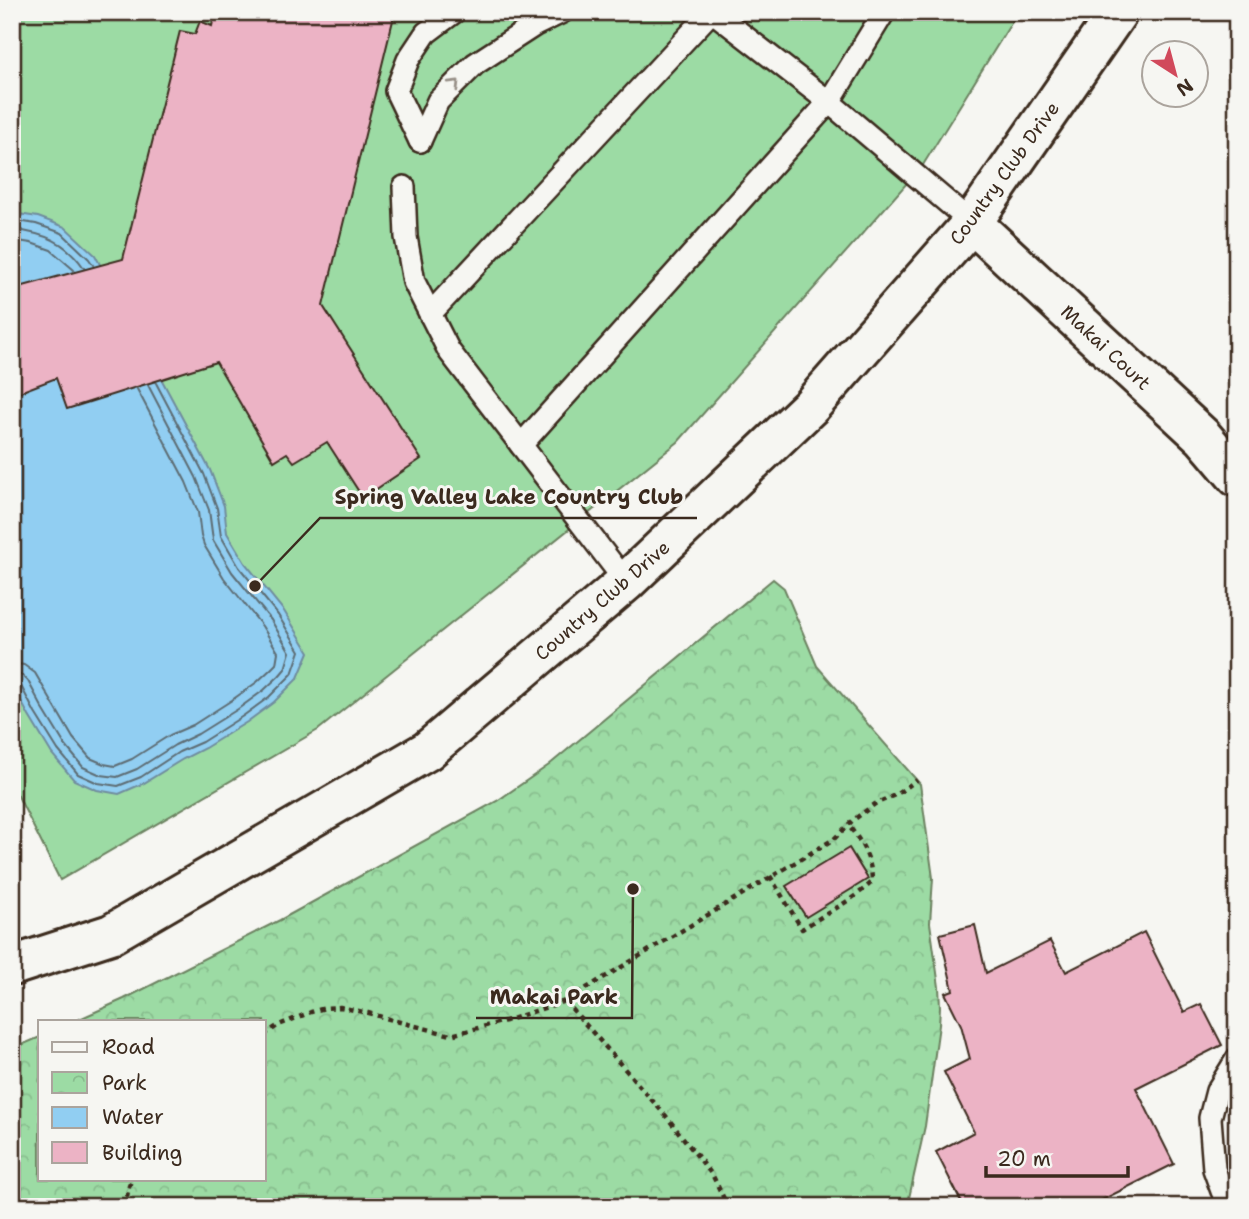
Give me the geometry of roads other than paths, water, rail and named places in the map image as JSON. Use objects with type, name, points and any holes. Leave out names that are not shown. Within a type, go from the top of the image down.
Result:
[{"type":"street","name":"Country Club Drive","points":[[12,966],[111,934],[427,751],[626,582],[811,406],[972,223],[1118,12]]},
{"type":"street","name":"Makai Court","points":[[972,223],[1203,437],[1237,477]]},
{"type":"lane","points":[[454,12],[426,33],[408,61],[396,91],[420,141],[438,101],[475,64],[535,24],[562,12]]},
{"type":"lane","points":[[430,314],[712,12],[829,102],[972,223]]},
{"type":"lane","points":[[521,445],[829,102],[884,12]]},
{"type":"lane","points":[[404,187],[406,237],[414,282],[449,351],[626,582]]},
{"type":"lane","points":[[1234,1207],[1222,1191],[1214,1169],[1210,1118],[1217,1091],[1237,1059]]},
{"type":"water","points":[[12,213],[38,217],[65,227],[95,255],[210,470],[224,506],[227,533],[245,563],[284,611],[309,652],[298,678],[274,702],[205,748],[119,794],[97,790],[74,780],[52,754],[12,684]]},
{"type":"place","name":"Spring Valley Lake Country Club","points":[[255,586]]},
{"type":"place","name":"Makai Park","points":[[633,889]]}]
